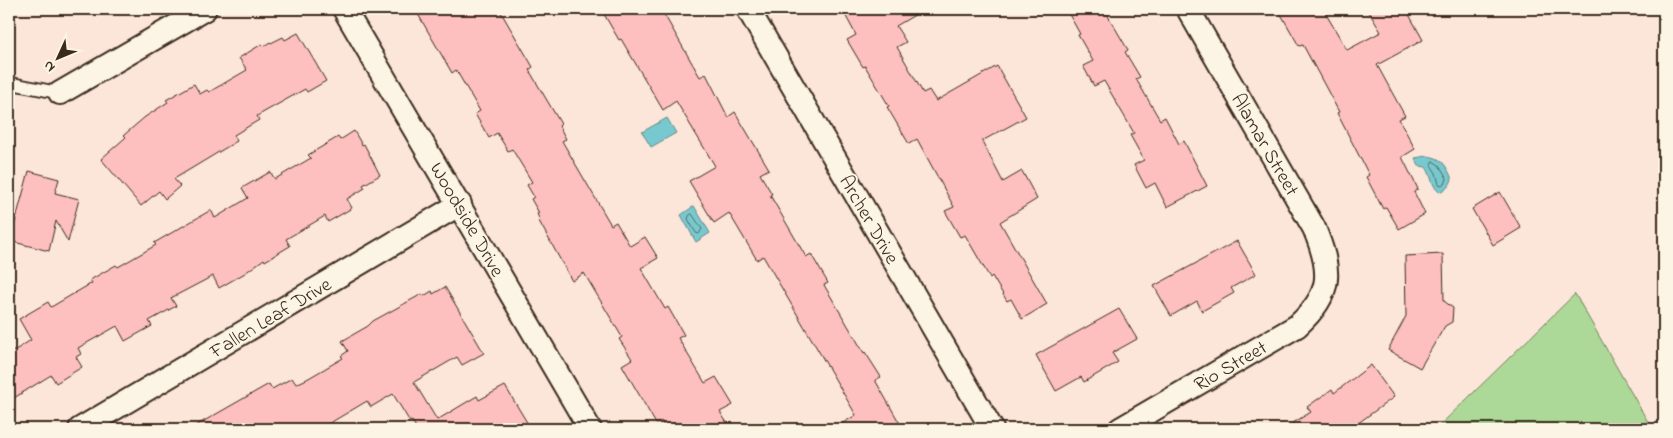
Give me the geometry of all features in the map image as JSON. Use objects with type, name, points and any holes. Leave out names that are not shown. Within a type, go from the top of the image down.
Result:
[{"type":"street","points":[[60,93],[206,9]]},
{"type":"street","name":"Woodside Drive","points":[[344,9],[460,204],[590,429]]},
{"type":"street","name":"Archer Drive","points":[[748,9],[992,429]]},
{"type":"street","name":"Alamar Street","points":[[1188,9],[1314,228],[1322,245],[1326,267],[1326,286]]},
{"type":"street","name":"Fallen Leaf Drive","points":[[80,429],[460,204]]},
{"type":"street","name":"Rio Street","points":[[1120,429],[1297,326],[1319,303],[1326,286]]},
{"type":"lane","points":[[9,84],[60,93]]},
{"type":"green space","points":[[1575,294],[1652,429],[1436,429]]},
{"type":"water","points":[[667,118],[676,133],[651,147],[642,132]]},
{"type":"water","points":[[1426,156],[1440,160],[1448,170],[1452,179],[1444,190],[1439,192],[1434,186],[1426,167],[1419,166],[1415,158]]},
{"type":"water","points":[[694,206],[710,233],[696,242],[681,215]]},
{"type":"building","points":[[415,9],[499,9],[533,67],[529,70],[561,124],[559,126],[566,139],[562,141],[611,225],[616,222],[630,246],[645,237],[658,258],[641,268],[665,309],[668,307],[684,335],[678,338],[705,383],[716,377],[733,405],[720,412],[731,429],[666,429],[661,421],[656,424],[622,365],[632,359],[619,339],[622,337],[584,273],[572,281],[539,221],[537,214],[539,213],[531,199],[534,197],[527,185],[532,182],[512,149],[508,151],[497,133],[489,138],[475,114],[480,111],[456,70],[452,73]]},
{"type":"building","points":[[601,9],[661,9],[700,77],[706,74],[728,117],[735,112],[769,169],[760,174],[772,194],[770,195],[806,257],[811,254],[828,283],[824,285],[864,353],[881,377],[875,380],[903,429],[833,429],[856,415],[763,256],[757,260],[729,213],[714,223],[689,181],[715,166],[676,101],[663,110]]},
{"type":"building","points":[[842,9],[925,9],[896,26],[906,42],[897,47],[923,93],[929,90],[936,101],[997,66],[1026,117],[982,141],[1003,182],[1022,171],[1037,199],[1000,222],[1047,304],[1022,319],[1011,299],[1007,301],[992,276],[990,278],[965,235],[960,237],[945,211],[954,207],[917,139],[909,144],[887,107],[889,106],[847,40],[856,35]]},
{"type":"building","points":[[1066,9],[1104,9],[1128,50],[1125,52],[1140,77],[1136,79],[1160,120],[1165,117],[1179,144],[1184,141],[1207,186],[1167,207],[1155,183],[1146,188],[1134,165],[1144,160],[1130,135],[1134,133],[1104,81],[1094,86],[1083,66],[1093,61]]},
{"type":"building","points":[[1278,9],[1323,9],[1347,50],[1381,32],[1367,9],[1406,9],[1423,40],[1377,65],[1405,116],[1399,119],[1415,149],[1402,157],[1418,189],[1414,192],[1425,214],[1399,229],[1386,207],[1383,209],[1366,177],[1369,175],[1337,113],[1339,112],[1303,45],[1299,46]]},
{"type":"building","points":[[298,33],[326,81],[307,92],[305,89],[257,116],[259,120],[234,135],[237,141],[174,179],[180,186],[165,199],[159,191],[141,206],[101,159],[145,117],[168,102],[166,100],[194,84],[200,94],[207,90],[209,92],[247,70],[239,58],[262,44],[264,46],[283,37],[285,40]]},
{"type":"building","points":[[354,131],[362,145],[364,144],[380,175],[363,185],[365,188],[347,199],[352,208],[328,222],[325,216],[286,239],[290,246],[265,261],[264,259],[219,288],[213,276],[171,298],[176,306],[149,321],[152,326],[125,341],[117,326],[78,348],[81,354],[76,357],[82,367],[56,383],[51,375],[9,401],[9,354],[31,340],[19,319],[48,302],[51,307],[92,283],[90,280],[116,265],[118,267],[156,245],[154,243],[211,210],[215,218],[248,198],[242,188],[270,172],[275,179],[311,158],[308,155],[338,137],[340,140]]},
{"type":"building","points":[[29,171],[59,179],[55,193],[79,199],[68,242],[56,221],[49,251],[10,241]]},
{"type":"building","points":[[1500,192],[1521,228],[1493,245],[1472,209]]},
{"type":"building","points":[[1237,241],[1256,274],[1231,288],[1234,293],[1202,311],[1197,301],[1171,316],[1154,286]]},
{"type":"building","points":[[1443,254],[1444,301],[1453,308],[1452,322],[1445,326],[1420,368],[1388,350],[1406,316],[1405,256]]},
{"type":"building","points":[[445,287],[484,353],[462,365],[457,357],[414,382],[437,420],[477,396],[479,400],[505,386],[531,429],[417,429],[412,421],[410,422],[393,394],[371,407],[367,401],[320,429],[190,429],[269,384],[272,389],[292,378],[296,384],[307,379],[343,358],[341,356],[348,351],[342,341],[373,321],[422,294],[424,296],[432,291],[433,294]]},
{"type":"building","points":[[1119,309],[1137,339],[1112,353],[1118,362],[1084,382],[1081,377],[1056,391],[1036,355]]},
{"type":"building","points":[[1371,365],[1394,397],[1350,429],[1283,429],[1311,412],[1307,407],[1332,389],[1334,393]]}]
